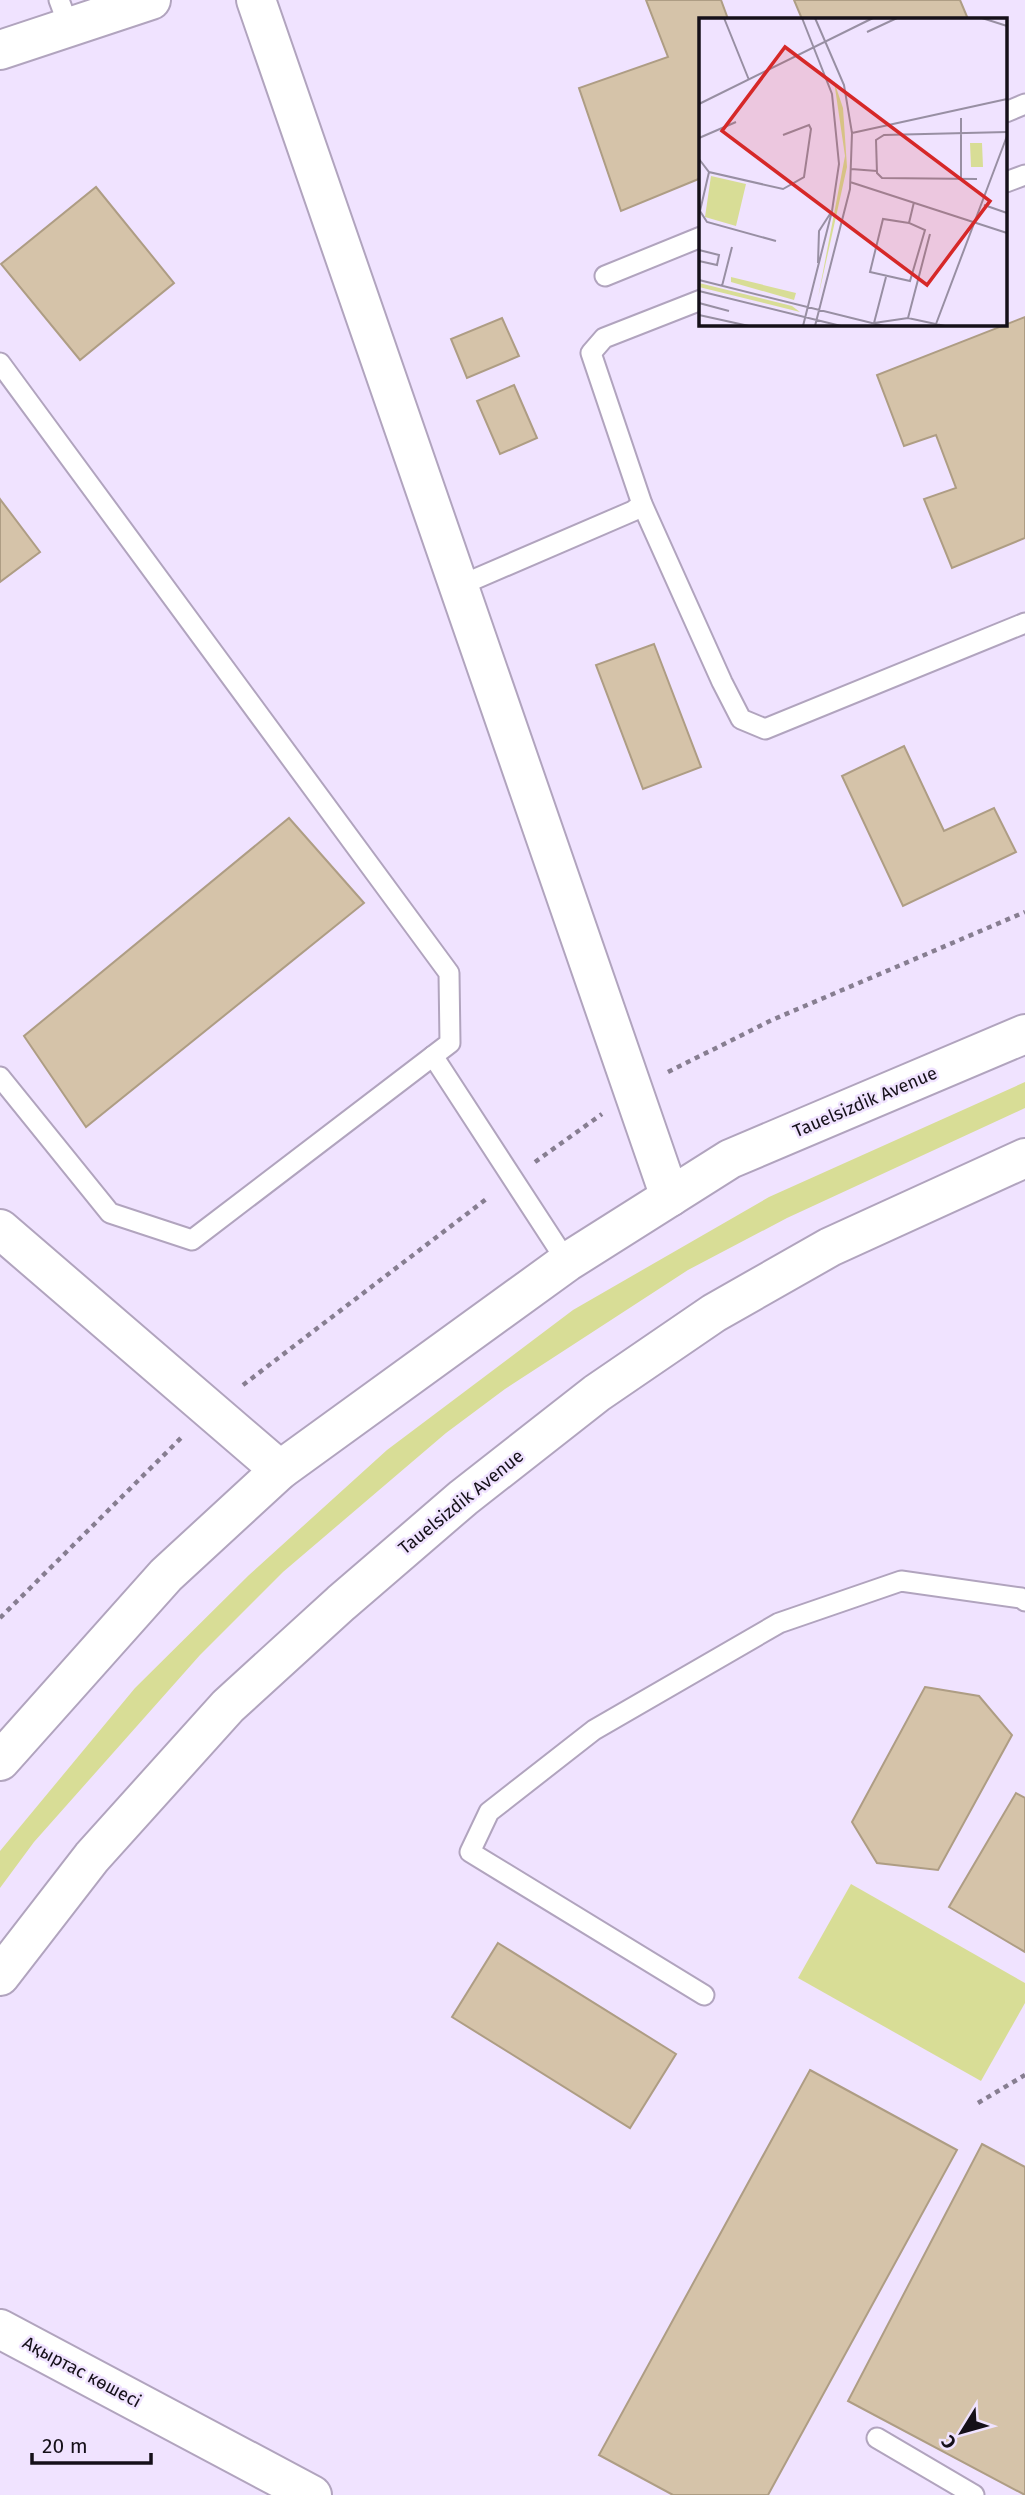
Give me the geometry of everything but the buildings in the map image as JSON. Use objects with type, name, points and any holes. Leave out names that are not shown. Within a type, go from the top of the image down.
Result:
[{"type":"main road","points":[[0,50],[64,13],[151,0]]},
{"type":"main road","points":[[256,0],[670,1197]]},
{"type":"main road","name":"Tauelsizdik Avenue","points":[[0,1761],[166,1574],[279,1470],[567,1262],[730,1159],[1025,1034]]},
{"type":"main road","name":"Tauelsizdik Avenue","points":[[0,1976],[92,1857],[228,1706],[341,1603],[463,1498],[597,1393],[714,1313],[830,1247],[1017,1164]]},
{"type":"main road","points":[[0,1229],[279,1470]]},
{"type":"main road","name":"Ақыртас көшесі","points":[[0,2329],[312,2495]]},
{"type":"lane","points":[[1007,112],[1025,104]]},
{"type":"lane","points":[[1007,182],[1025,175]]},
{"type":"lane","points":[[605,276],[699,238]]},
{"type":"lane","points":[[699,301],[604,338],[591,354],[642,504],[741,719],[765,729],[1025,624]]},
{"type":"lane","points":[[0,363],[449,973],[450,1043],[192,1240],[110,1213],[0,1077]]},
{"type":"lane","points":[[459,586],[642,504]]},
{"type":"lane","points":[[433,1056],[567,1262]]},
{"type":"lane","points":[[704,1995],[470,1852],[489,1812],[594,1730],[779,1623],[901,1581],[1021,1598],[1025,1601]]},
{"type":"lane","points":[[877,2438],[974,2495]]},
{"type":"path","points":[[0,1618],[210,1410],[634,1090],[772,1020],[1025,912]]},
{"type":"path","points":[[978,2103],[1025,2075]]},
{"type":"green space","points":[[1025,1082],[1025,1108],[787,1218],[688,1270],[505,1389],[446,1433],[283,1572],[200,1655],[34,1842],[0,1888],[0,1851],[135,1688],[249,1575],[387,1450],[573,1310],[769,1197]]},
{"type":"green space","points":[[851,1884],[1025,1983],[1025,2003],[981,2081],[798,1978]]}]
